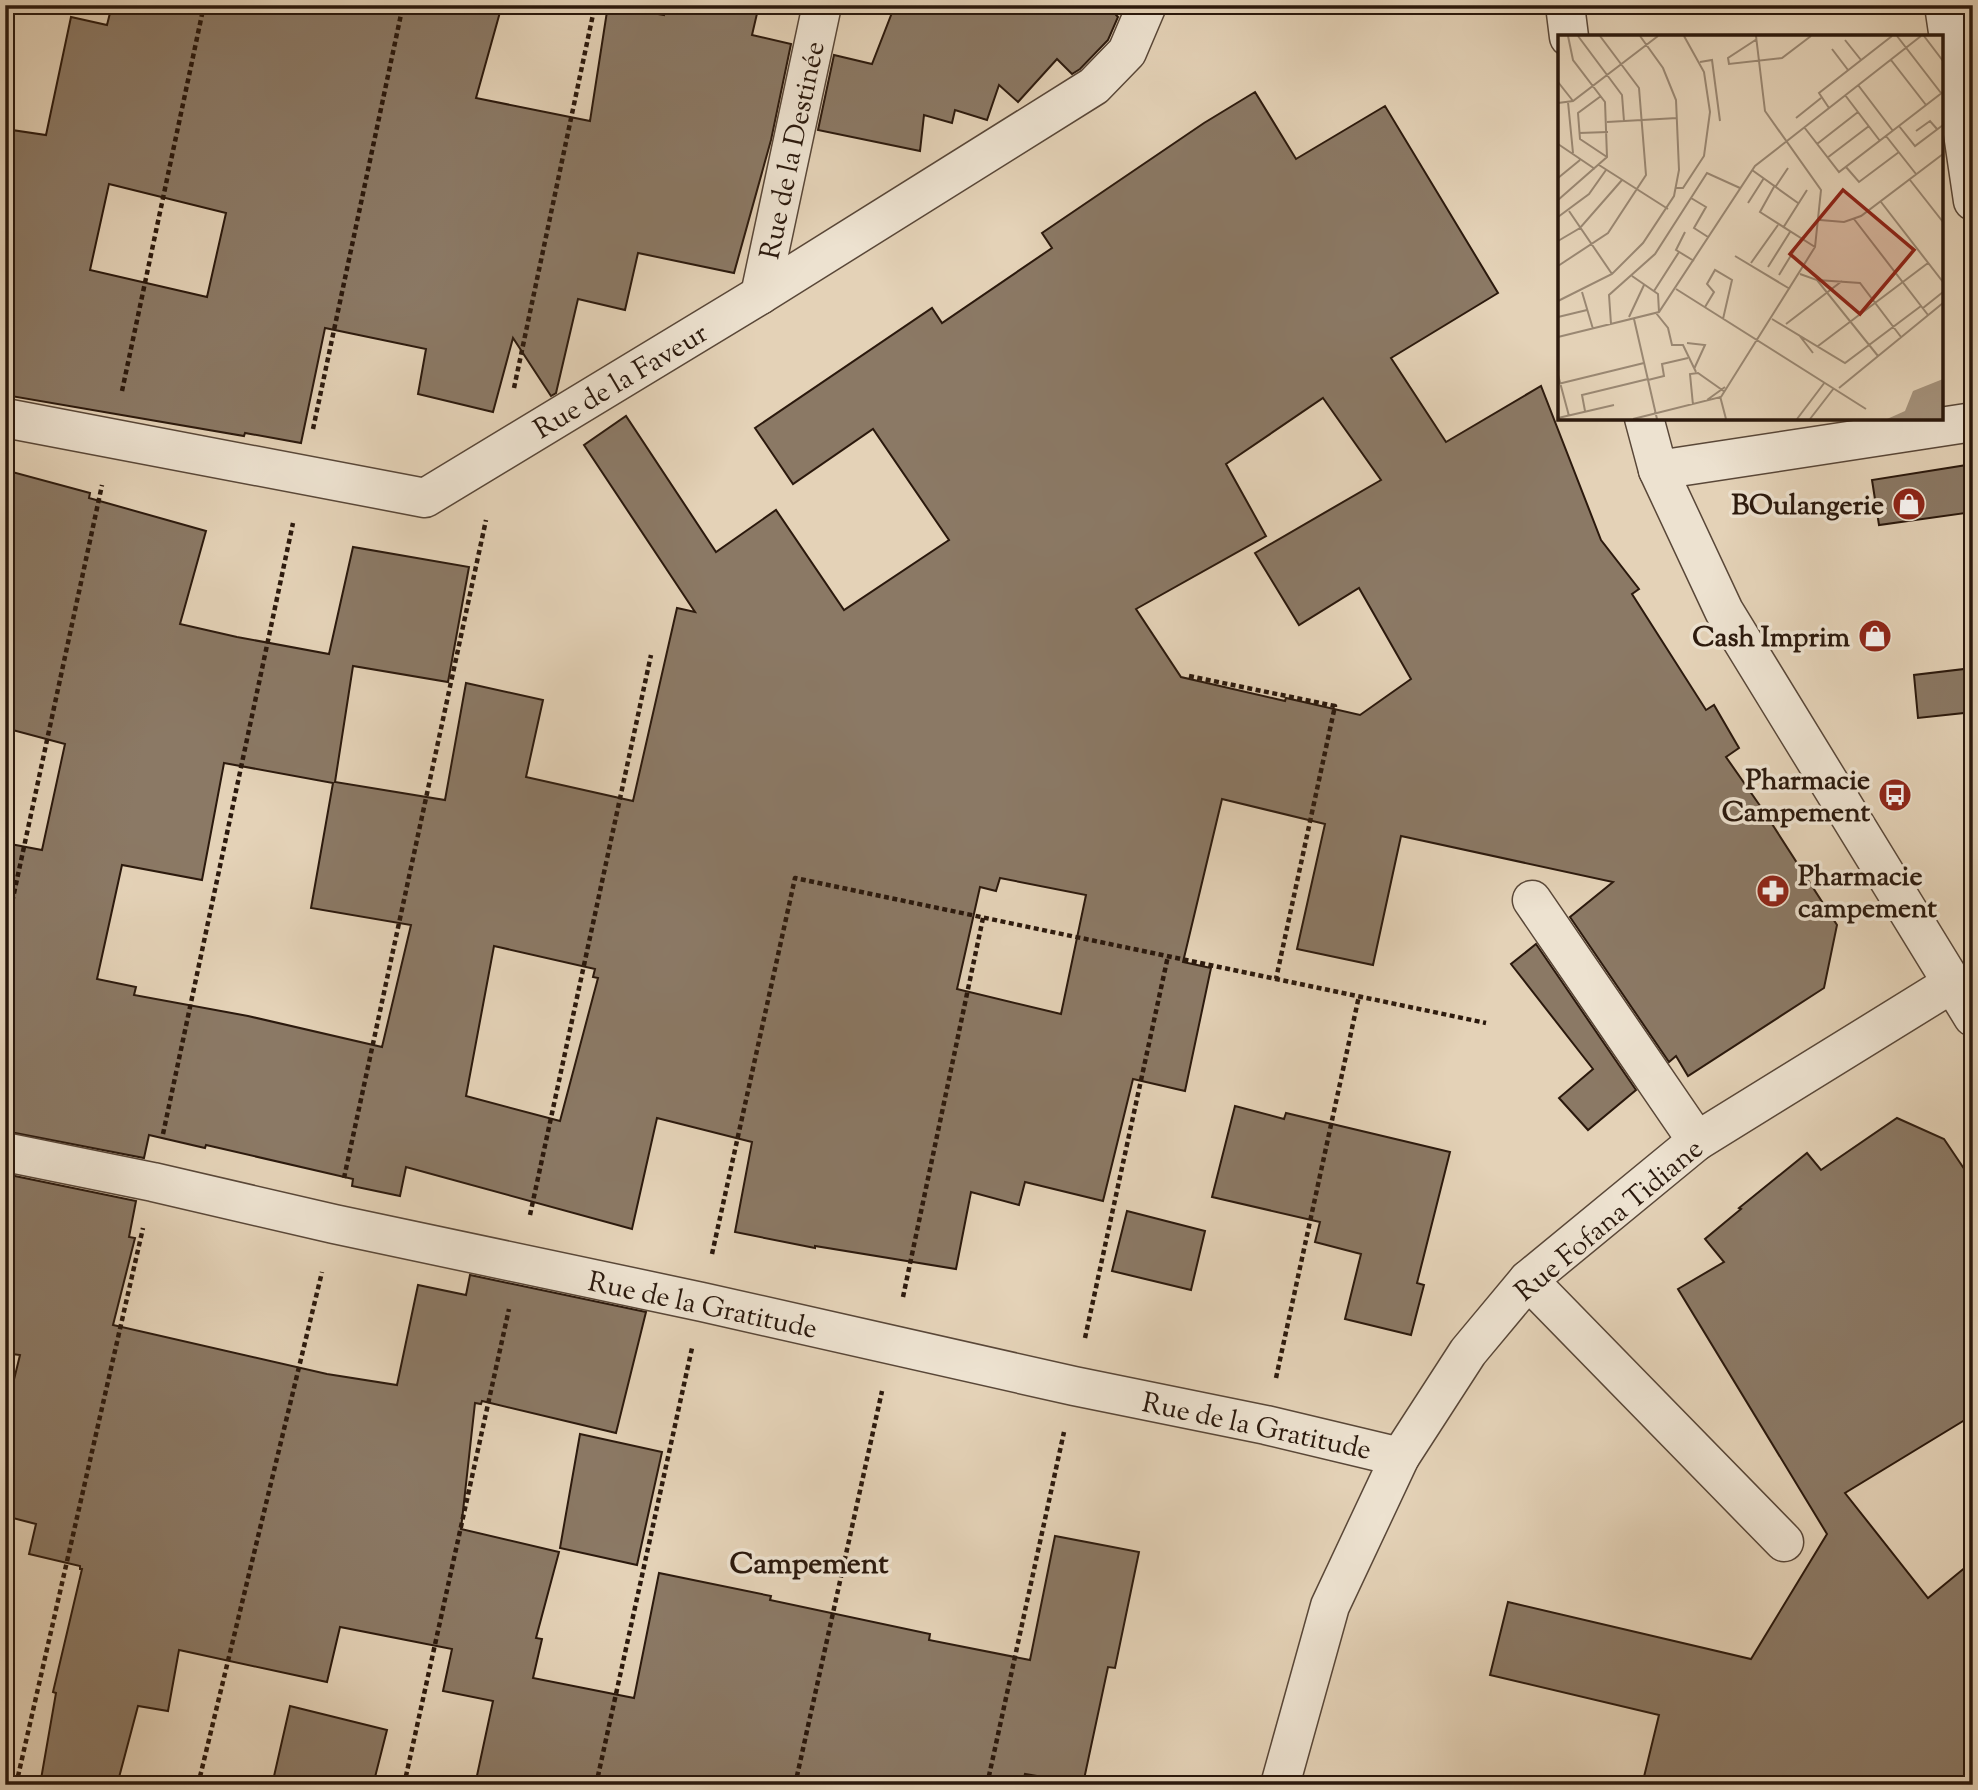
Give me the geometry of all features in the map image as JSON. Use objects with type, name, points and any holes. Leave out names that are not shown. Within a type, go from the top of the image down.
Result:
[{"type":"street","name":"Rue de la Destinée","points":[[760,295],[822,5]]},
{"type":"street","name":"Rue de la Faveur","points":[[5,418],[425,498],[760,295],[1094,86],[1126,52],[1147,5]]},
{"type":"street","points":[[1565,5],[1569,35]]},
{"type":"street","points":[[1944,5],[1973,201]]},
{"type":"street","points":[[1645,420],[1658,471],[1724,611],[1973,1017]]},
{"type":"street","points":[[1658,471],[1973,422]]},
{"type":"street","points":[[1532,900],[1697,1141]]},
{"type":"street","name":"Rue Fofana Tidiane","points":[[1280,1785],[1329,1606],[1400,1457],[1468,1352],[1528,1280],[1697,1141],[1951,984]]},
{"type":"street","name":"Rue de la Gratitude","points":[[5,1152],[702,1302],[1074,1386],[1266,1425],[1400,1457]]},
{"type":"street","points":[[1528,1280],[1784,1542]]},
{"type":"path","points":[[16,1785],[153,1182],[403,5]]},
{"type":"path","points":[[198,1785],[334,1224],[595,5]]},
{"type":"path","points":[[1189,676],[1335,706],[1276,979]]},
{"type":"path","points":[[795,878],[1486,1023]]},
{"type":"path","points":[[1266,1425],[1359,996]]},
{"type":"building","points":[[112,5],[502,5],[476,98],[590,121],[608,5],[664,15],[666,5],[759,5],[752,35],[791,44],[771,140],[734,273],[638,253],[625,310],[578,299],[556,393],[551,396],[513,338],[493,412],[418,394],[426,349],[325,328],[301,443],[245,433],[244,436],[5,395],[5,129],[46,135],[71,17],[107,25]],"holes":[[[109,184],[226,213],[207,297],[90,270]]]},
{"type":"building","points":[[895,5],[1107,5],[1118,17],[1108,40],[1072,74],[1057,59],[1018,102],[999,85],[987,120],[955,110],[952,123],[924,115],[920,151],[818,130],[834,55],[872,64]]},
{"type":"building","points":[[1255,92],[1296,159],[1385,106],[1498,293],[1391,358],[1446,442],[1541,386],[1601,540],[1639,589],[1632,594],[1706,710],[1714,705],[1739,748],[1726,757],[1837,925],[1824,988],[1688,1076],[1676,1056],[1669,1062],[1570,917],[1613,882],[1401,836],[1373,965],[1297,949],[1325,824],[1222,799],[1183,962],[1211,968],[1185,1091],[1133,1079],[1103,1201],[1025,1182],[1019,1205],[971,1192],[956,1269],[815,1248],[735,1232],[752,1142],[657,1118],[632,1229],[406,1167],[400,1196],[352,1186],[353,1179],[206,1145],[205,1148],[149,1135],[144,1158],[5,1131],[5,843],[42,850],[65,744],[5,728],[5,470],[90,493],[89,498],[206,531],[180,624],[237,637],[329,654],[353,547],[469,567],[448,682],[353,666],[335,782],[445,800],[466,683],[543,700],[526,777],[633,801],[677,608],[695,612],[584,445],[626,416],[716,552],[776,510],[844,610],[949,540],[873,429],[793,484],[755,428],[932,308],[942,323],[1052,248],[1042,233],[1204,123]],"holes":[[[1323,398],[1381,480],[1255,553],[1299,625],[1359,588],[1411,679],[1360,715],[1181,677],[1136,609],[1266,536],[1226,464]],[[224,763],[333,783],[311,908],[411,925],[382,1047],[248,1016],[134,995],[136,987],[97,979],[122,865],[202,880]],[[1000,878],[1086,895],[1061,1014],[957,989],[980,887],[996,891]],[[494,946],[595,969],[593,977],[598,978],[560,1121],[466,1096]]]},
{"type":"building","points":[[1973,464],[1973,512],[1879,525],[1872,480]]},
{"type":"building","points":[[1973,668],[1973,712],[1918,718],[1914,675]]},
{"type":"building","points":[[1536,944],[1636,1090],[1588,1130],[1559,1098],[1593,1069],[1511,964]]},
{"type":"building","points":[[1235,1106],[1284,1119],[1286,1113],[1450,1152],[1417,1283],[1424,1285],[1411,1335],[1345,1319],[1361,1254],[1315,1242],[1320,1222],[1212,1197]]},
{"type":"building","points":[[1897,1118],[1944,1139],[1973,1182],[1973,1415],[1845,1493],[1928,1598],[1973,1561],[1973,1785],[1642,1785],[1659,1715],[1490,1675],[1508,1602],[1751,1659],[1827,1534],[1678,1289],[1724,1262],[1705,1239],[1807,1153],[1821,1170]]},
{"type":"building","points":[[5,1174],[136,1201],[129,1237],[135,1238],[113,1325],[327,1374],[397,1385],[418,1285],[466,1295],[470,1275],[646,1312],[616,1433],[482,1401],[481,1404],[475,1403],[461,1529],[559,1552],[536,1638],[542,1639],[533,1678],[634,1698],[659,1573],[771,1596],[770,1600],[930,1634],[929,1640],[1030,1660],[1055,1536],[1139,1552],[1115,1668],[1108,1667],[1083,1784],[1025,1774],[1022,1785],[475,1785],[493,1701],[443,1691],[452,1649],[340,1627],[327,1682],[179,1650],[168,1711],[138,1706],[117,1785],[40,1785],[56,1693],[53,1692],[82,1569],[80,1566],[29,1554],[36,1524],[5,1516],[5,1416],[20,1355],[5,1353]]},
{"type":"building","points":[[1127,1211],[1205,1231],[1191,1290],[1112,1271]]},
{"type":"building","points":[[580,1434],[662,1452],[637,1565],[560,1548]]},
{"type":"building","points":[[290,1706],[387,1730],[373,1785],[272,1785]]},
{"type":"place","name":"BOulangerie","points":[[1909,504]]},
{"type":"place","name":"Cash Imprim","points":[[1875,636]]},
{"type":"place","name":"Pharmacie Campement","points":[[1895,795]]},
{"type":"place","name":"Pharmacie campement","points":[[1773,891]]},
{"type":"district","name":"Campement","points":[[809,1563]]}]
